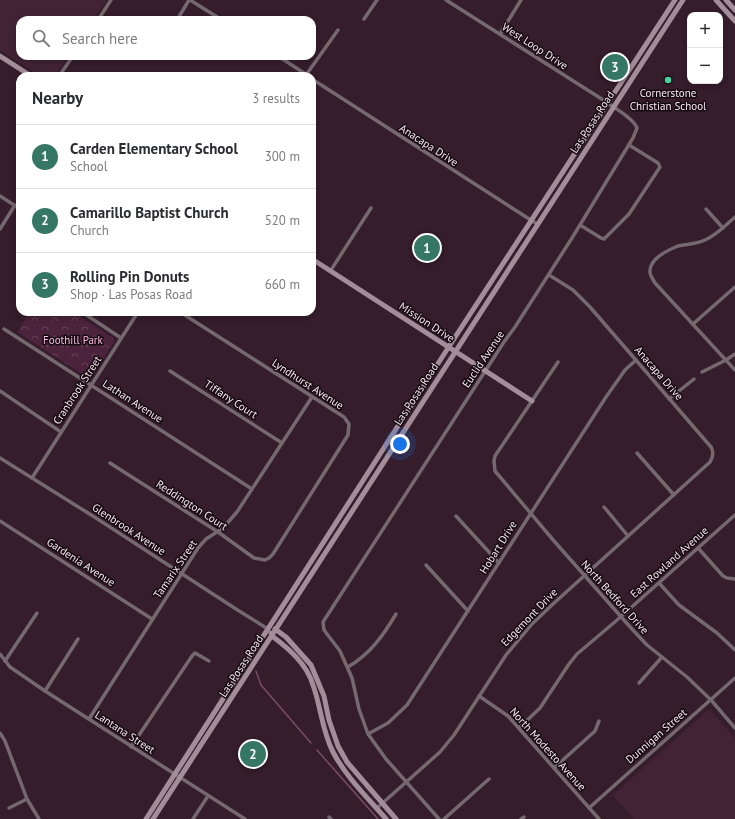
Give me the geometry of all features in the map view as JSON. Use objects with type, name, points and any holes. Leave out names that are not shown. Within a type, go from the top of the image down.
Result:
[{"type":"main road","name":"Las Posas Road","points":[[146,819],[448,348],[675,0]]},
{"type":"main road","name":"Las Posas Road","points":[[153,819],[683,0]]},
{"type":"main road","points":[[716,0],[735,21]]},
{"type":"main road","points":[[726,0],[735,10]]},
{"type":"main road","points":[[0,56],[25,72]]},
{"type":"main road","name":"Mission Drive","points":[[316,261],[532,401]]},
{"type":"main road","points":[[386,819],[342,768],[332,750],[325,732],[313,685],[307,672],[292,653],[272,636],[268,629],[277,629],[311,665],[324,696],[329,720],[338,746],[347,762],[396,819]]},
{"type":"street","points":[[101,16],[111,0]]},
{"type":"street","points":[[180,16],[190,0],[216,16]]},
{"type":"street","points":[[364,19],[376,0]]},
{"type":"street","name":"West Loop Drive","points":[[446,0],[614,107]]},
{"type":"street","points":[[500,34],[521,0]]},
{"type":"street","points":[[309,72],[338,30]]},
{"type":"street","points":[[63,72],[70,60]]},
{"type":"street","points":[[284,60],[302,72]]},
{"type":"street","name":"Anacapa Drive","points":[[316,82],[537,224]]},
{"type":"street","name":"Euclid Avenue","points":[[348,667],[340,651],[324,630],[323,624],[328,613],[485,370],[549,275],[629,145],[637,130],[637,127],[630,119],[614,107]]},
{"type":"street","points":[[580,225],[602,238],[606,237],[629,214],[660,167],[658,163],[629,145]]},
{"type":"street","points":[[0,196],[15,205],[0,229]]},
{"type":"street","points":[[331,270],[371,208]]},
{"type":"street","points":[[706,209],[723,228]]},
{"type":"street","points":[[735,217],[716,234],[705,240],[678,246],[666,252],[655,259],[650,270],[651,276],[655,283],[735,370]]},
{"type":"street","name":"Anacapa Drive","points":[[549,275],[573,290],[582,298],[712,446],[713,455]]},
{"type":"street","points":[[693,324],[735,287]]},
{"type":"street","points":[[88,316],[121,338]]},
{"type":"street","name":"Cranbrook Street","points":[[32,478],[135,316]]},
{"type":"street","name":"Lyndhurst Avenue","points":[[186,316],[346,419],[349,424],[347,438],[273,554],[264,560]]},
{"type":"street","name":"Lathan Avenue","points":[[4,329],[252,489]]},
{"type":"street","points":[[702,372],[735,354]]},
{"type":"street","name":"Hobart Drive","points":[[368,734],[388,723],[404,708],[618,379],[636,360]]},
{"type":"street","points":[[532,401],[558,362]]},
{"type":"street","name":"Tiffany Court","points":[[170,371],[282,443]]},
{"type":"street","points":[[670,399],[694,379]]},
{"type":"street","points":[[0,391],[62,432]]},
{"type":"street","name":"Tamarix Street","points":[[89,719],[181,574],[204,542],[218,532],[233,518],[312,397]]},
{"type":"street","name":"North Bedford Drive","points":[[532,401],[495,456],[495,471],[584,576],[647,645],[687,677],[711,700],[735,728]]},
{"type":"street","points":[[637,453],[674,495]]},
{"type":"street","name":"Edgemont Drive","points":[[377,808],[440,752],[454,735],[506,655],[552,604],[710,462],[713,455]]},
{"type":"street","name":"Glenbrook Avenue","points":[[0,458],[268,629]]},
{"type":"street","name":"Reddington Court","points":[[110,463],[218,532],[254,558],[264,560]]},
{"type":"street","points":[[604,508],[628,536]]},
{"type":"street","name":"East Rowland Avenue","points":[[519,728],[540,708],[577,654],[621,617],[735,515]]},
{"type":"street","points":[[456,516],[499,563]]},
{"type":"street","name":"Gardenia Avenue","points":[[0,521],[152,619]]},
{"type":"street","points":[[698,548],[723,576],[735,579]]},
{"type":"street","points":[[426,565],[468,611]]},
{"type":"street","points":[[659,582],[679,605],[717,633],[735,650]]},
{"type":"street","points":[[5,661],[37,613]]},
{"type":"street","points":[[396,614],[372,648],[362,658],[348,667],[359,709],[368,734],[378,750],[439,819]]},
{"type":"street","points":[[45,691],[78,639]]},
{"type":"street","name":"Lantana Street","points":[[0,654],[16,672],[246,819]]},
{"type":"street","points":[[131,746],[192,656],[195,654],[209,662]]},
{"type":"street","points":[[638,683],[662,657]]},
{"type":"street","name":"Dunnigan Street","points":[[589,808],[735,678]]},
{"type":"street","name":"North Modesto Avenue","points":[[479,696],[502,711],[519,728],[599,819]]},
{"type":"street","points":[[554,768],[595,731],[599,721]]},
{"type":"street","points":[[0,733],[5,741],[28,799],[39,819]]},
{"type":"street","points":[[0,743],[5,741]]},
{"type":"street","points":[[444,819],[489,779]]},
{"type":"street","points":[[193,819],[208,796]]},
{"type":"street","points":[[9,808],[28,799]]},
{"type":"shaded area","points":[[0,0],[107,0],[96,16],[16,16],[16,60],[66,60],[58,72],[34,72],[0,50]]},
{"type":"shaded area","points":[[708,710],[711,711],[735,738],[735,819],[634,819],[613,795]]},
{"type":"green space","name":"Foothill Park","points":[[27,316],[79,316],[113,338],[114,342],[92,376],[87,377],[17,332]]},
{"type":"waterway","points":[[256,671],[261,685],[311,743]]},
{"type":"waterway","points":[[317,750],[378,819]]},
{"type":"place","name":"Rolling Pin Donuts","points":[[615,67]]},
{"type":"place","name":"Cornerstone Christian School","points":[[668,80]]},
{"type":"place","name":"Carden Elementary School","points":[[427,248]]},
{"type":"place","name":"Camarillo Baptist Church","points":[[253,754]]}]
